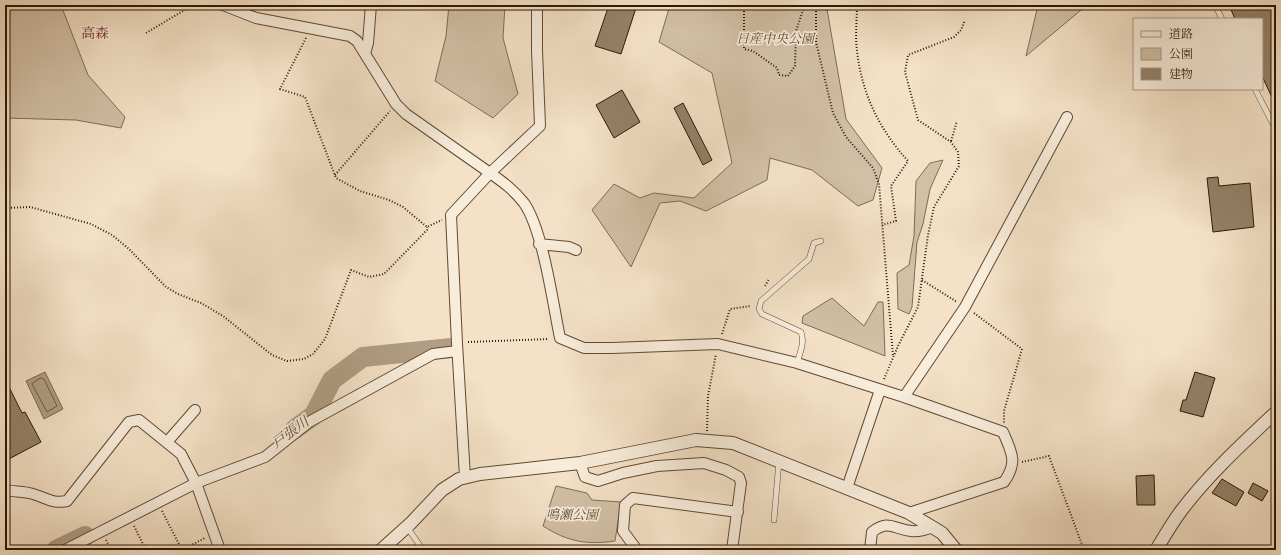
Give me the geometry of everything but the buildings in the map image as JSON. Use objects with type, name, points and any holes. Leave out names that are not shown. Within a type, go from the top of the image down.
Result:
[{"type":"street","points":[[223,5],[256,18],[350,36],[357,41],[396,104],[406,114],[507,184],[524,204],[534,224],[560,338],[584,348],[718,344],[797,363],[904,397],[1004,432],[1014,458],[1010,475],[1004,482],[909,513]]},
{"type":"street","points":[[365,54],[368,42],[371,5]]},
{"type":"street","points":[[465,477],[451,215],[490,173],[540,126],[537,5]]},
{"type":"street","points":[[904,397],[966,307],[1067,117]]},
{"type":"street","points":[[539,244],[569,247],[576,250]]},
{"type":"street","points":[[65,550],[196,483],[265,457],[309,422],[433,354],[457,347]]},
{"type":"street","points":[[847,488],[880,390]]},
{"type":"street","points":[[167,442],[195,410]]},
{"type":"street","points":[[1156,550],[1180,512],[1193,496],[1276,412]]},
{"type":"street","points":[[5,490],[16,493],[32,494],[56,503],[67,501],[129,422],[139,420],[181,454],[196,483],[220,550]]},
{"type":"street","points":[[380,550],[407,527],[442,490],[465,477],[580,463],[696,440],[733,444],[909,513],[942,532],[956,550]]},
{"type":"street","points":[[580,463],[585,477],[598,481],[623,473],[657,466],[704,463],[739,477],[741,484],[732,550]]},
{"type":"street","points":[[637,550],[623,531],[625,505],[632,498],[738,512]]},
{"type":"street","points":[[870,550],[872,532],[881,525],[890,525],[910,531],[921,532],[933,527]]},
{"type":"lane","points":[[1216,5],[1222,18]]},
{"type":"lane","points":[[1256,90],[1276,130]]},
{"type":"lane","points":[[797,363],[802,350],[801,332],[762,314],[759,309],[760,301],[809,259],[814,243],[822,241]]},
{"type":"lane","points":[[774,520],[779,461]]},
{"type":"lane","points":[[407,527],[423,550]]},
{"type":"path","points":[[146,33],[193,5]]},
{"type":"path","points":[[744,5],[744,49],[753,52],[777,68],[778,76],[788,76],[795,66],[796,31],[803,10],[802,5]]},
{"type":"path","points":[[816,5],[816,42],[833,113],[846,137],[877,174],[893,339],[893,357]]},
{"type":"path","points":[[857,5],[857,50],[863,84],[876,116],[891,142],[908,161],[891,186],[896,221],[882,225]]},
{"type":"path","points":[[880,390],[893,357],[918,307],[928,235],[934,207],[959,166],[958,152],[951,142],[918,120],[904,72],[908,55],[954,37],[961,30],[965,20]]},
{"type":"path","points":[[311,28],[280,89],[305,97],[336,178],[360,191],[389,200],[403,207],[428,227]]},
{"type":"path","points":[[335,175],[396,104]]},
{"type":"path","points":[[951,142],[956,121]]},
{"type":"path","points":[[5,208],[30,207],[91,224],[112,235],[129,249],[166,287],[217,312],[272,356],[287,361],[304,359],[313,354],[325,339],[351,270],[370,277],[384,274],[427,230],[428,227],[451,215]]},
{"type":"path","points":[[922,280],[966,307],[1022,349],[1004,411],[1004,432]]},
{"type":"path","points":[[457,347],[560,338]]},
{"type":"path","points":[[1013,464],[1049,456],[1084,550]]},
{"type":"path","points":[[157,503],[182,550],[214,532]]},
{"type":"path","points":[[130,517],[146,550]]},
{"type":"green space","points":[[5,5],[61,5],[88,75],[125,117],[121,128],[76,120],[5,118]]},
{"type":"green space","points":[[449,5],[505,5],[503,38],[518,94],[493,118],[435,81],[446,36]]},
{"type":"green space","name":"日産中央公園","points":[[670,5],[828,5],[827,9],[846,119],[882,168],[873,200],[858,206],[812,170],[770,158],[767,180],[706,211],[680,201],[660,203],[631,267],[592,210],[614,184],[640,198],[654,193],[694,198],[732,163],[712,73],[659,42]]},
{"type":"green space","points":[[1038,5],[1087,5],[1026,56]]},
{"type":"green space","points":[[943,160],[930,189],[923,224],[917,242],[912,307],[909,314],[898,309],[897,273],[909,265],[914,236],[916,181],[930,163]]},
{"type":"green space","points":[[832,298],[864,326],[878,302],[883,302],[885,356],[802,323],[803,316]]},
{"type":"green space","name":"鳴瀬公園","points":[[556,486],[587,493],[592,500],[621,502],[615,541],[595,543],[578,541],[561,536],[543,526]]},
{"type":"water","points":[[45,372],[63,409],[44,419],[26,381]]},
{"type":"waterway","name":"戸張川","points":[[295,429],[314,415],[332,380],[363,357],[451,348]]},
{"type":"waterway","name":"戸張川","points":[[56,550],[85,536]]},
{"type":"district","name":"高森","points":[[95,33]]}]
